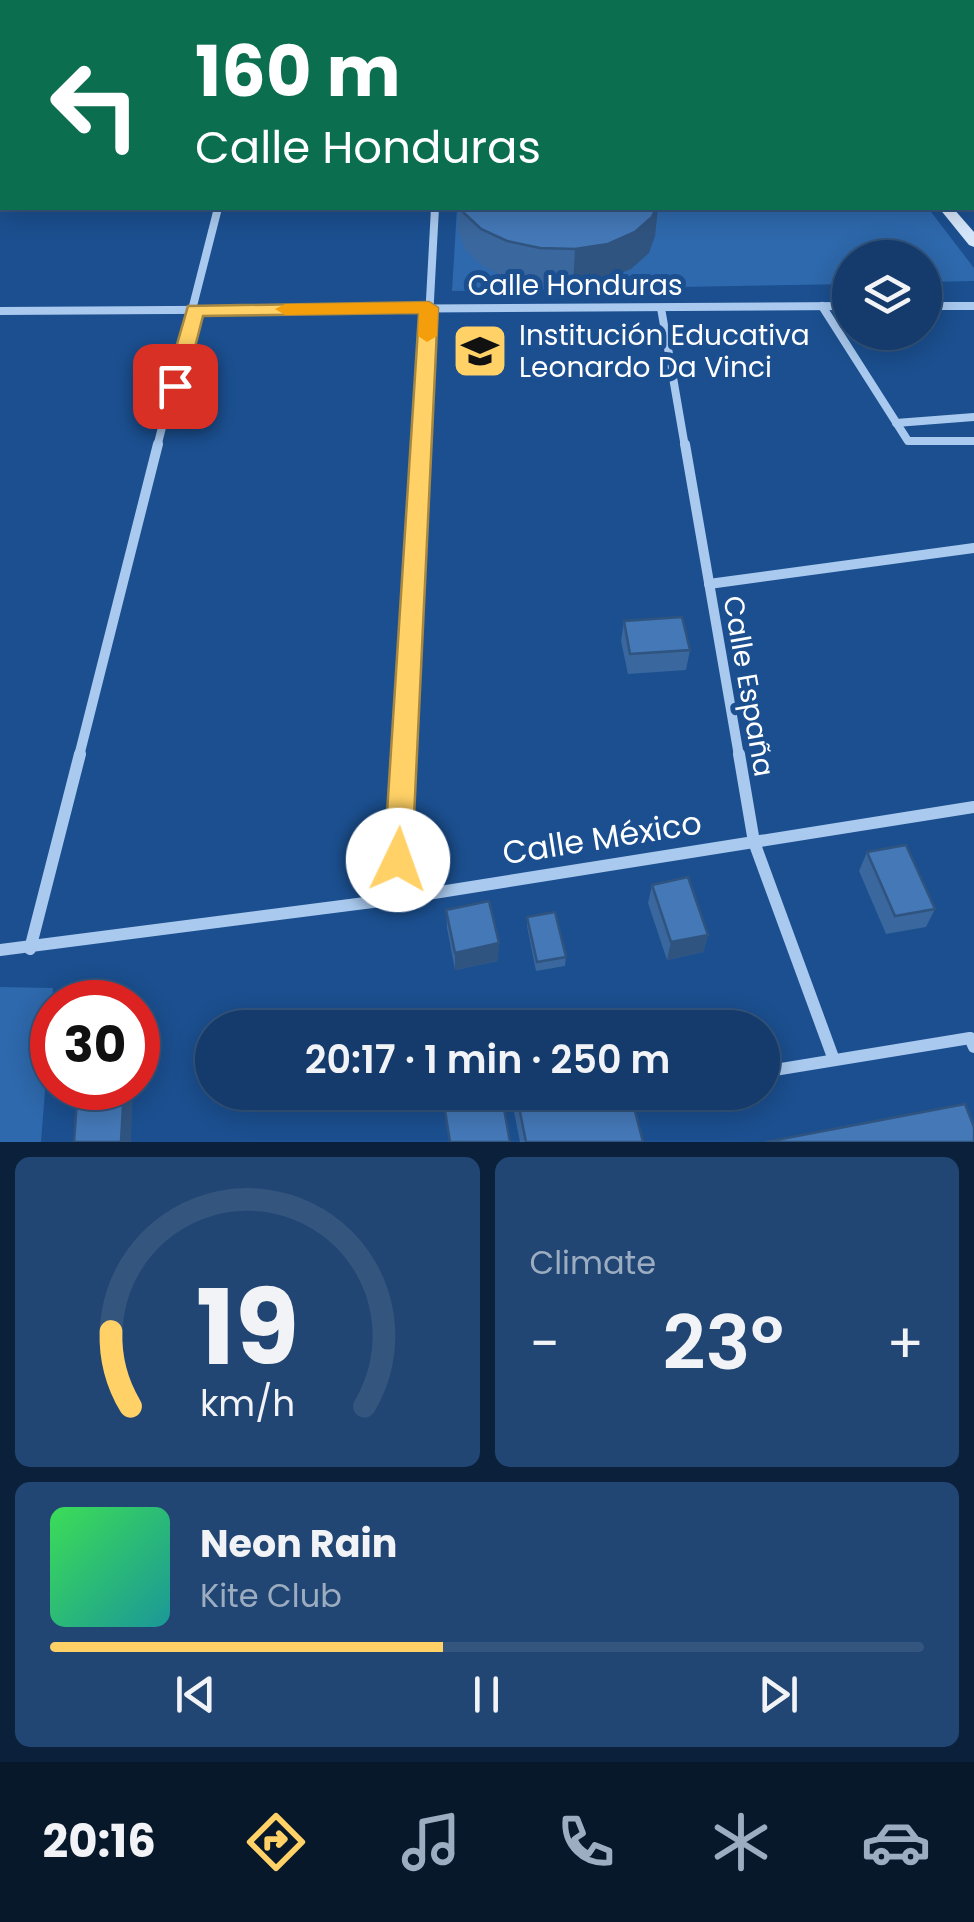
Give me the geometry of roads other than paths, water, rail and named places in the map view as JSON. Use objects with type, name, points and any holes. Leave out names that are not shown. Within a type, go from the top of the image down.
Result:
[{"type":"main road","points":[[948,210],[974,242]]},
{"type":"street","points":[[30,949],[218,210]]},
{"type":"street","points":[[396,900],[436,210]]},
{"type":"street","points":[[822,306],[908,441],[927,444],[974,440]]},
{"type":"street","name":"Calle Honduras","points":[[0,311],[832,306]]},
{"type":"street","points":[[942,306],[974,306]]},
{"type":"street","name":"Calle España","points":[[661,308],[754,842],[834,1060]]},
{"type":"street","points":[[896,423],[974,417]]},
{"type":"street","points":[[709,584],[974,548]]},
{"type":"street","name":"Calle México","points":[[0,950],[396,900],[974,807]]},
{"type":"street","points":[[780,1069],[972,1042]]},
{"type":"place","name":"Institución Educativa Leonardo Da Vinci","points":[[480,351]]}]
